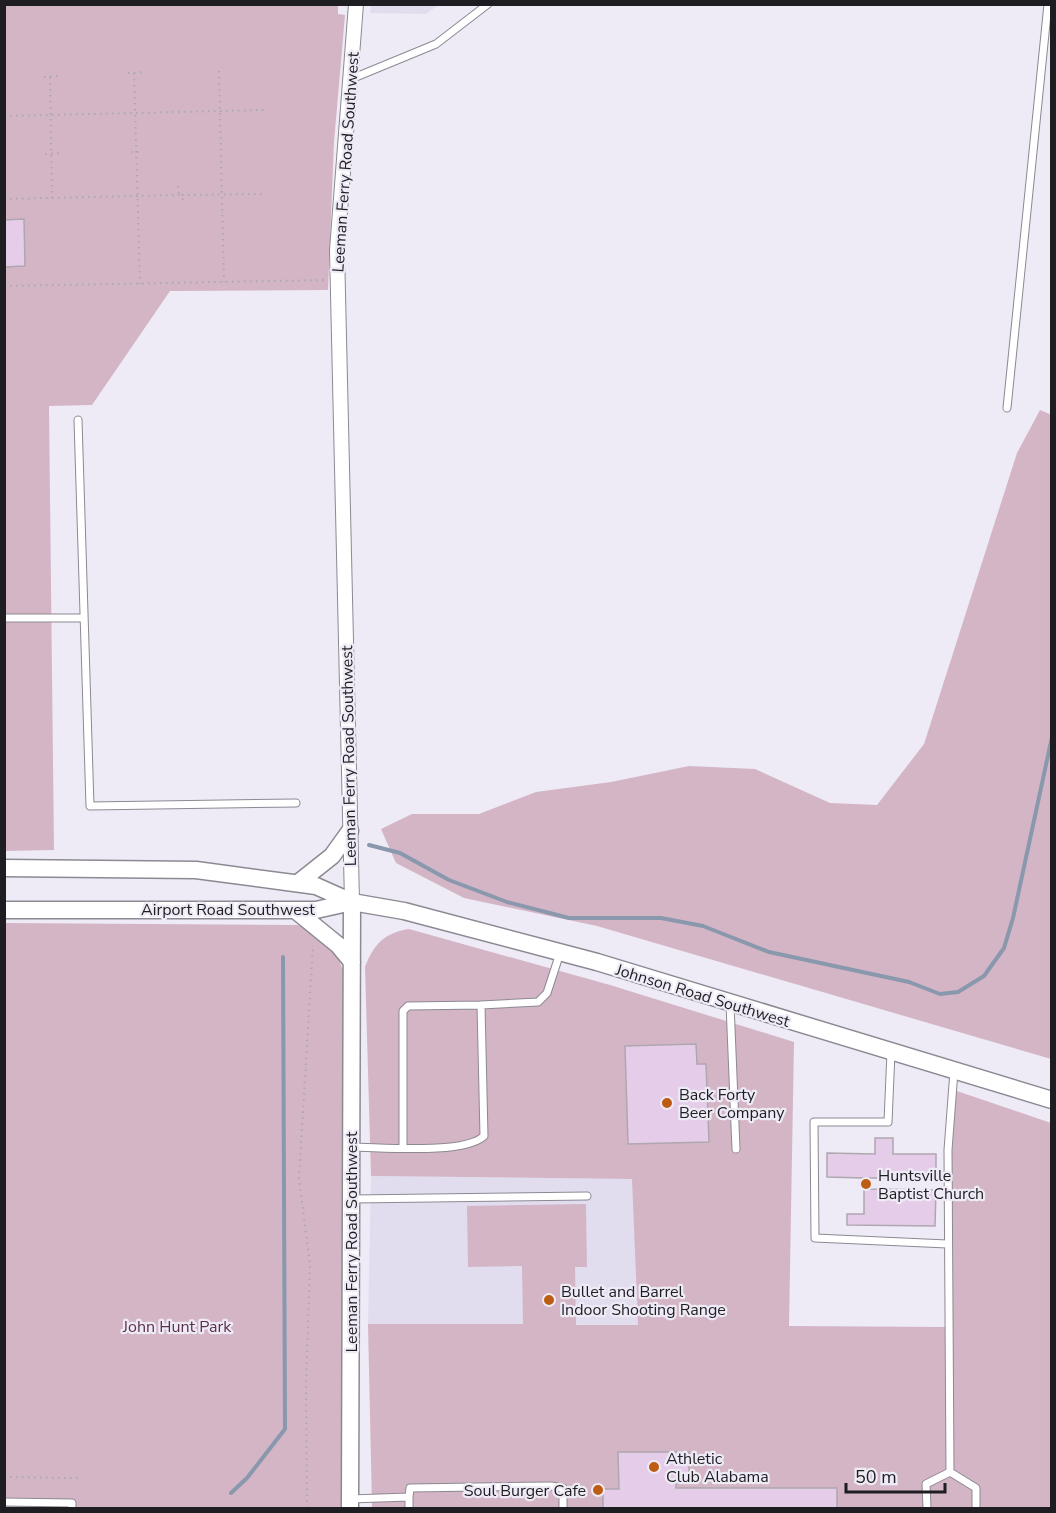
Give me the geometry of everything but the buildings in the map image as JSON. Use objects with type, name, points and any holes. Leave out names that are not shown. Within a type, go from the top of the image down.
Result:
[{"type":"street","name":"Leeman Ferry Road Southwest","points":[[350,1504],[352,902],[337,250],[356,4]]},
{"type":"street","points":[[298,883],[332,856],[350,831]]},
{"type":"street","name":"Airport Road Southwest","points":[[4,868],[196,870],[315,886],[352,902]]},
{"type":"street","name":"Airport Road Southwest","points":[[4,910],[316,910],[352,902]]},
{"type":"street","name":"Johnson Road Southwest","points":[[352,902],[404,911],[560,952],[1052,1100]]},
{"type":"street","points":[[295,910],[338,945],[351,962]]},
{"type":"lane","points":[[349,80],[436,44],[488,4]]},
{"type":"lane","points":[[1007,408],[1047,4]]},
{"type":"lane","points":[[78,420],[90,806],[296,803]]},
{"type":"lane","points":[[4,618],[84,618]]},
{"type":"lane","points":[[403,1148],[403,1011],[408,1006],[538,1002],[547,993],[560,952]]},
{"type":"lane","points":[[730,1003],[736,1149]]},
{"type":"lane","points":[[351,1147],[456,1147],[476,1144],[484,1136],[481,1005]]},
{"type":"lane","points":[[891,1052],[888,1122],[814,1122],[815,1238],[947,1244]]},
{"type":"lane","points":[[950,1472],[947,1244],[948,1150],[954,1071]]},
{"type":"lane","points":[[351,1199],[587,1196]]},
{"type":"lane","points":[[927,1509],[926,1484],[950,1472]]},
{"type":"lane","points":[[950,1472],[976,1488],[976,1509]]},
{"type":"lane","points":[[410,1509],[410,1488],[551,1486],[563,1488],[563,1509]]},
{"type":"lane","points":[[350,1504],[410,1497]]},
{"type":"lane","points":[[4,1502],[72,1503],[72,1509]]},
{"type":"path","points":[[219,71],[224,282]]},
{"type":"path","points":[[128,73],[143,72]]},
{"type":"path","points":[[134,73],[140,284]]},
{"type":"path","points":[[44,77],[58,76]]},
{"type":"path","points":[[50,77],[52,198]]},
{"type":"path","points":[[4,116],[264,110]]},
{"type":"path","points":[[131,152],[142,152]]},
{"type":"path","points":[[45,154],[60,153]]},
{"type":"path","points":[[178,186],[179,195],[186,202]]},
{"type":"path","points":[[4,199],[266,194]]},
{"type":"path","points":[[4,286],[338,279]]},
{"type":"path","points":[[307,1509],[306,1385],[310,1265],[299,1178],[313,939]]},
{"type":"path","points":[[4,1477],[79,1478]]},
{"type":"shaded area","points":[[371,4],[438,5],[426,14],[370,13]]},
{"type":"shaded area","points":[[371,1176],[633,1179],[638,1325],[368,1324]]},
{"type":"green space","points":[[5,5],[338,5],[338,14],[345,15],[334,142],[328,290],[170,291],[92,405],[49,406],[54,850],[5,851]]},
{"type":"green space","points":[[1040,410],[1052,415],[1051,1059],[597,926],[464,898],[396,863],[381,829],[412,814],[479,814],[536,792],[611,782],[689,766],[755,769],[830,803],[877,805],[924,744],[1017,453]]},
{"type":"green space","name":"John Hunt Park","points":[[5,923],[298,925],[320,937],[336,955],[343,970],[351,1508],[5,1508]]},
{"type":"green space","points":[[409,929],[610,985],[794,1042],[789,1326],[945,1327],[948,1088],[1051,1123],[1051,1508],[372,1508],[368,1324],[523,1324],[522,1266],[468,1267],[467,1206],[586,1204],[587,1267],[575,1267],[576,1325],[638,1325],[632,1179],[371,1176],[365,967],[372,952],[381,941],[393,933]]},
{"type":"waterway","points":[[369,845],[400,853],[449,880],[507,902],[569,918],[661,918],[703,926],[769,952],[909,982],[940,994],[958,992],[984,976],[1004,948],[1013,918],[1052,737]]},
{"type":"waterway","points":[[231,1493],[247,1478],[285,1429],[283,957]]},
{"type":"place","name":"Back Forty Beer Company","points":[[667,1103]]},
{"type":"place","name":"Huntsville Baptist Church","points":[[866,1184]]},
{"type":"place","name":"Bullet and Barrel Indoor Shooting Range","points":[[549,1300]]},
{"type":"place","name":"Athletic Club Alabama","points":[[654,1467]]},
{"type":"place","name":"Soul Burger Cafe","points":[[598,1490]]}]
